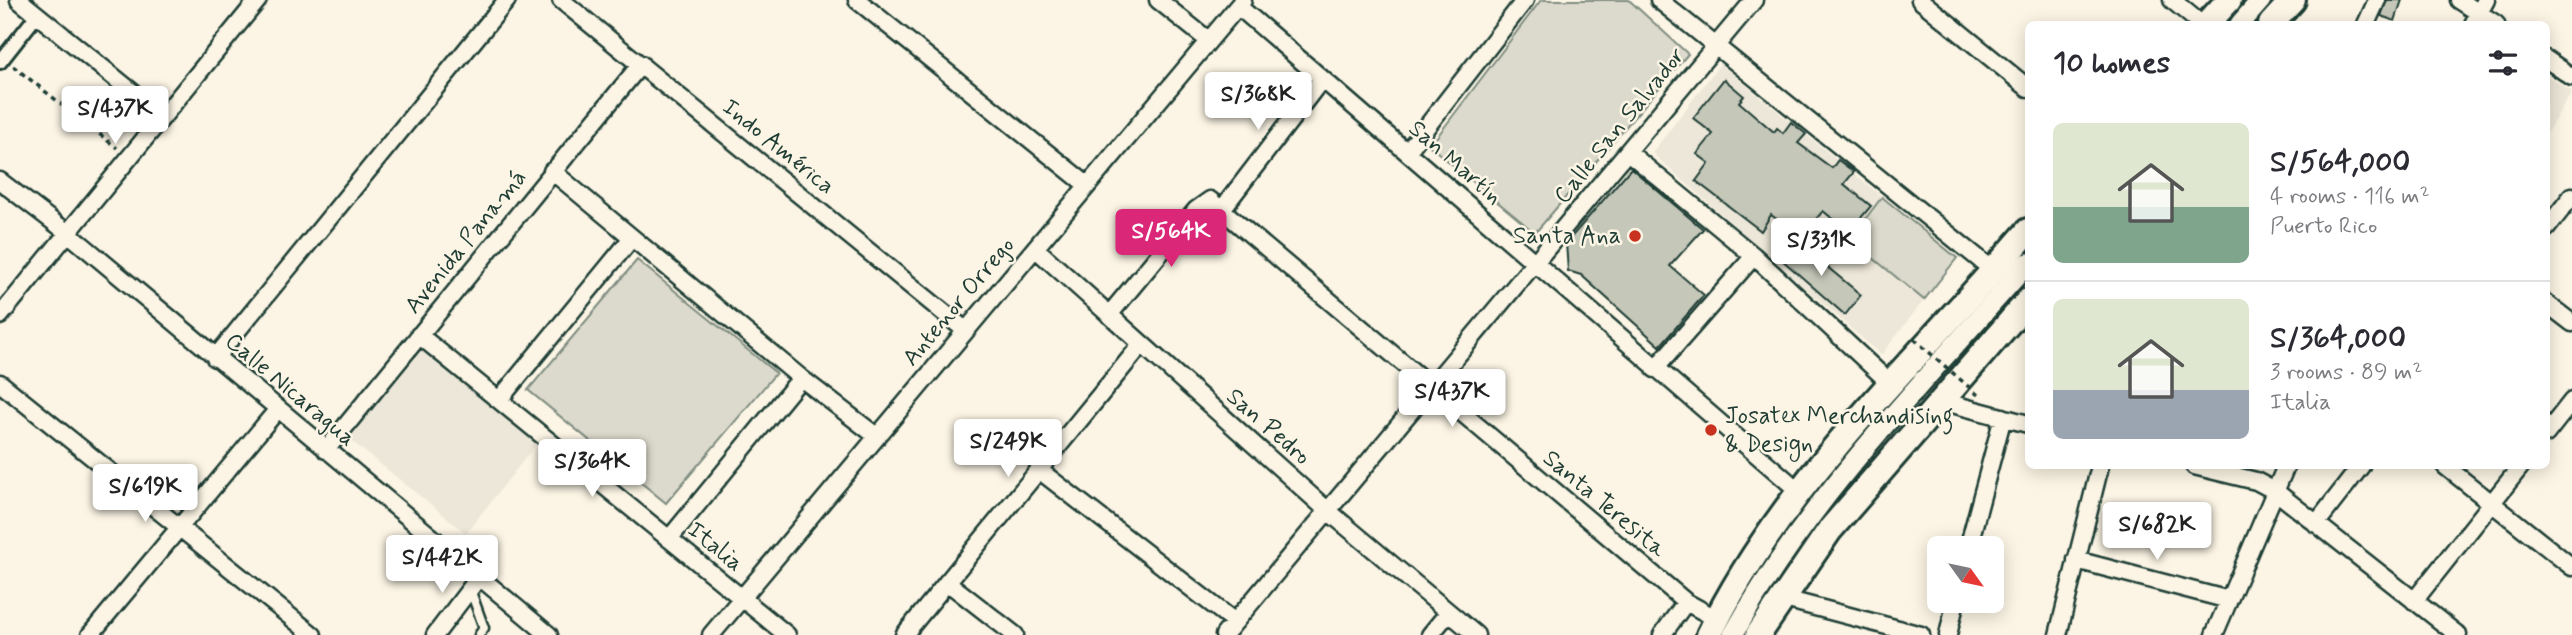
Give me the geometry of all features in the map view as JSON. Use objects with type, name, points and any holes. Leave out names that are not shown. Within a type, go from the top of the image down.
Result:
[{"type":"main road","points":[[2210,21],[2229,0]]},
{"type":"main road","points":[[2274,21],[2293,0]]},
{"type":"main road","points":[[1720,630],[1756,554],[1800,492],[2025,235]]},
{"type":"main road","points":[[1758,635],[1829,531],[2025,304]]},
{"type":"street","points":[[19,0],[163,117]]},
{"type":"street","points":[[0,316],[258,0]]},
{"type":"street","points":[[215,358],[507,0]]},
{"type":"street","name":"Indo América","points":[[561,0],[965,330]]},
{"type":"street","points":[[857,0],[1087,186]]},
{"type":"street","points":[[1158,0],[1208,40]]},
{"type":"street","points":[[1407,152],[1525,0]]},
{"type":"street","points":[[1658,0],[1994,271]]},
{"type":"street","name":"Calle San Salvador","points":[[1224,635],[1754,0]]},
{"type":"street","points":[[1920,0],[2025,86]]},
{"type":"street","points":[[2172,0],[2197,21]]},
{"type":"street","points":[[2243,21],[2262,0]]},
{"type":"street","points":[[2367,21],[2377,0]]},
{"type":"street","points":[[2459,0],[2479,12]]},
{"type":"street","name":"Antenor Orrego","points":[[711,635],[1241,3]]},
{"type":"street","name":"San Martín","points":[[1241,3],[1322,79],[1654,369],[1800,492]]},
{"type":"street","points":[[2,60],[37,15]]},
{"type":"street","points":[[2550,61],[2570,71]]},
{"type":"street","name":"Avenida Panamá","points":[[326,450],[641,64]]},
{"type":"street","points":[[1108,315],[1196,210],[1217,204],[1322,79]]},
{"type":"street","points":[[1628,152],[1754,256],[1892,385]]},
{"type":"street","points":[[552,171],[801,378],[876,435]]},
{"type":"street","name":"Calle Nicaragua","points":[[0,181],[68,233],[278,409],[475,583],[549,635]]},
{"type":"street","points":[[2550,224],[2572,196]]},
{"type":"street","name":"Santa Teresita","points":[[1217,204],[1720,630]]},
{"type":"street","points":[[499,400],[631,239]]},
{"type":"street","name":"San Pedro","points":[[1035,248],[1328,511],[1476,635]]},
{"type":"street","points":[[1654,369],[1754,256]]},
{"type":"street","points":[[1720,630],[1831,489],[2025,266]]},
{"type":"street","points":[[2550,306],[2572,323]]},
{"type":"street","name":"Italia","points":[[419,335],[787,635]]},
{"type":"street","points":[[904,635],[1141,345]]},
{"type":"street","points":[[669,539],[801,378]]},
{"type":"street","points":[[0,383],[313,635]]},
{"type":"street","points":[[1941,401],[2025,423]]},
{"type":"street","points":[[2550,429],[2572,401]]},
{"type":"street","points":[[90,635],[278,409]]},
{"type":"street","points":[[1971,536],[2003,417]]},
{"type":"street","points":[[2058,635],[2099,469]]},
{"type":"street","points":[[2211,469],[2256,481],[2275,491],[2458,635]]},
{"type":"street","points":[[2214,635],[2285,469]]},
{"type":"street","points":[[2316,524],[2359,469]]},
{"type":"street","points":[[2449,469],[2572,567]]},
{"type":"street","points":[[2414,601],[2519,469]]},
{"type":"street","points":[[1039,470],[1235,622]]},
{"type":"street","points":[[2076,560],[2229,600]]},
{"type":"street","points":[[947,582],[1015,635]]},
{"type":"street","points":[[435,635],[475,583]]},
{"type":"street","points":[[1781,598],[1914,634]]},
{"type":"street","points":[[1662,635],[1686,603]]},
{"type":"street","points":[[1430,635],[1448,613]]},
{"type":"street","points":[[1948,635],[1953,613]]},
{"type":"lane","points":[[475,583],[484,628],[479,635]]},
{"type":"path","points":[[2,60],[130,157]]},
{"type":"path","points":[[1914,339],[1978,395]]},
{"type":"shaded area","points":[[1541,0],[1629,0],[1688,54],[1535,233],[1430,146]]},
{"type":"shaded area","points":[[1720,64],[1957,258],[1881,355],[1652,153]]},
{"type":"shaded area","points":[[2550,78],[2572,92],[2550,128]]},
{"type":"shaded area","points":[[1882,197],[1957,258],[1924,300],[1850,239]]},
{"type":"shaded area","points":[[637,260],[776,373],[666,503],[528,390]]},
{"type":"shaded area","points":[[422,349],[538,442],[466,533],[349,439]]},
{"type":"building","points":[[2387,0],[2402,0],[2395,21],[2381,16]]},
{"type":"building","points":[[1724,79],[1744,96],[1739,102],[1774,132],[1777,128],[1783,133],[1791,122],[1806,134],[1798,143],[1832,168],[1838,160],[1854,172],[1844,184],[1871,206],[1849,232],[1823,211],[1801,237],[1771,215],[1761,231],[1696,181],[1709,163],[1697,154],[1713,134],[1693,118]]},
{"type":"building","name":"Santa Ana","points":[[1631,168],[1703,229],[1670,266],[1704,295],[1660,346],[1581,275],[1568,271],[1566,243]]},
{"type":"building","points":[[1796,241],[1861,295],[1845,315],[1781,259]]},
{"type":"place","name":"Santa Ana","points":[[1635,236]]},
{"type":"place","name":"Josatex Merchandising & Design","points":[[1711,430]]}]
